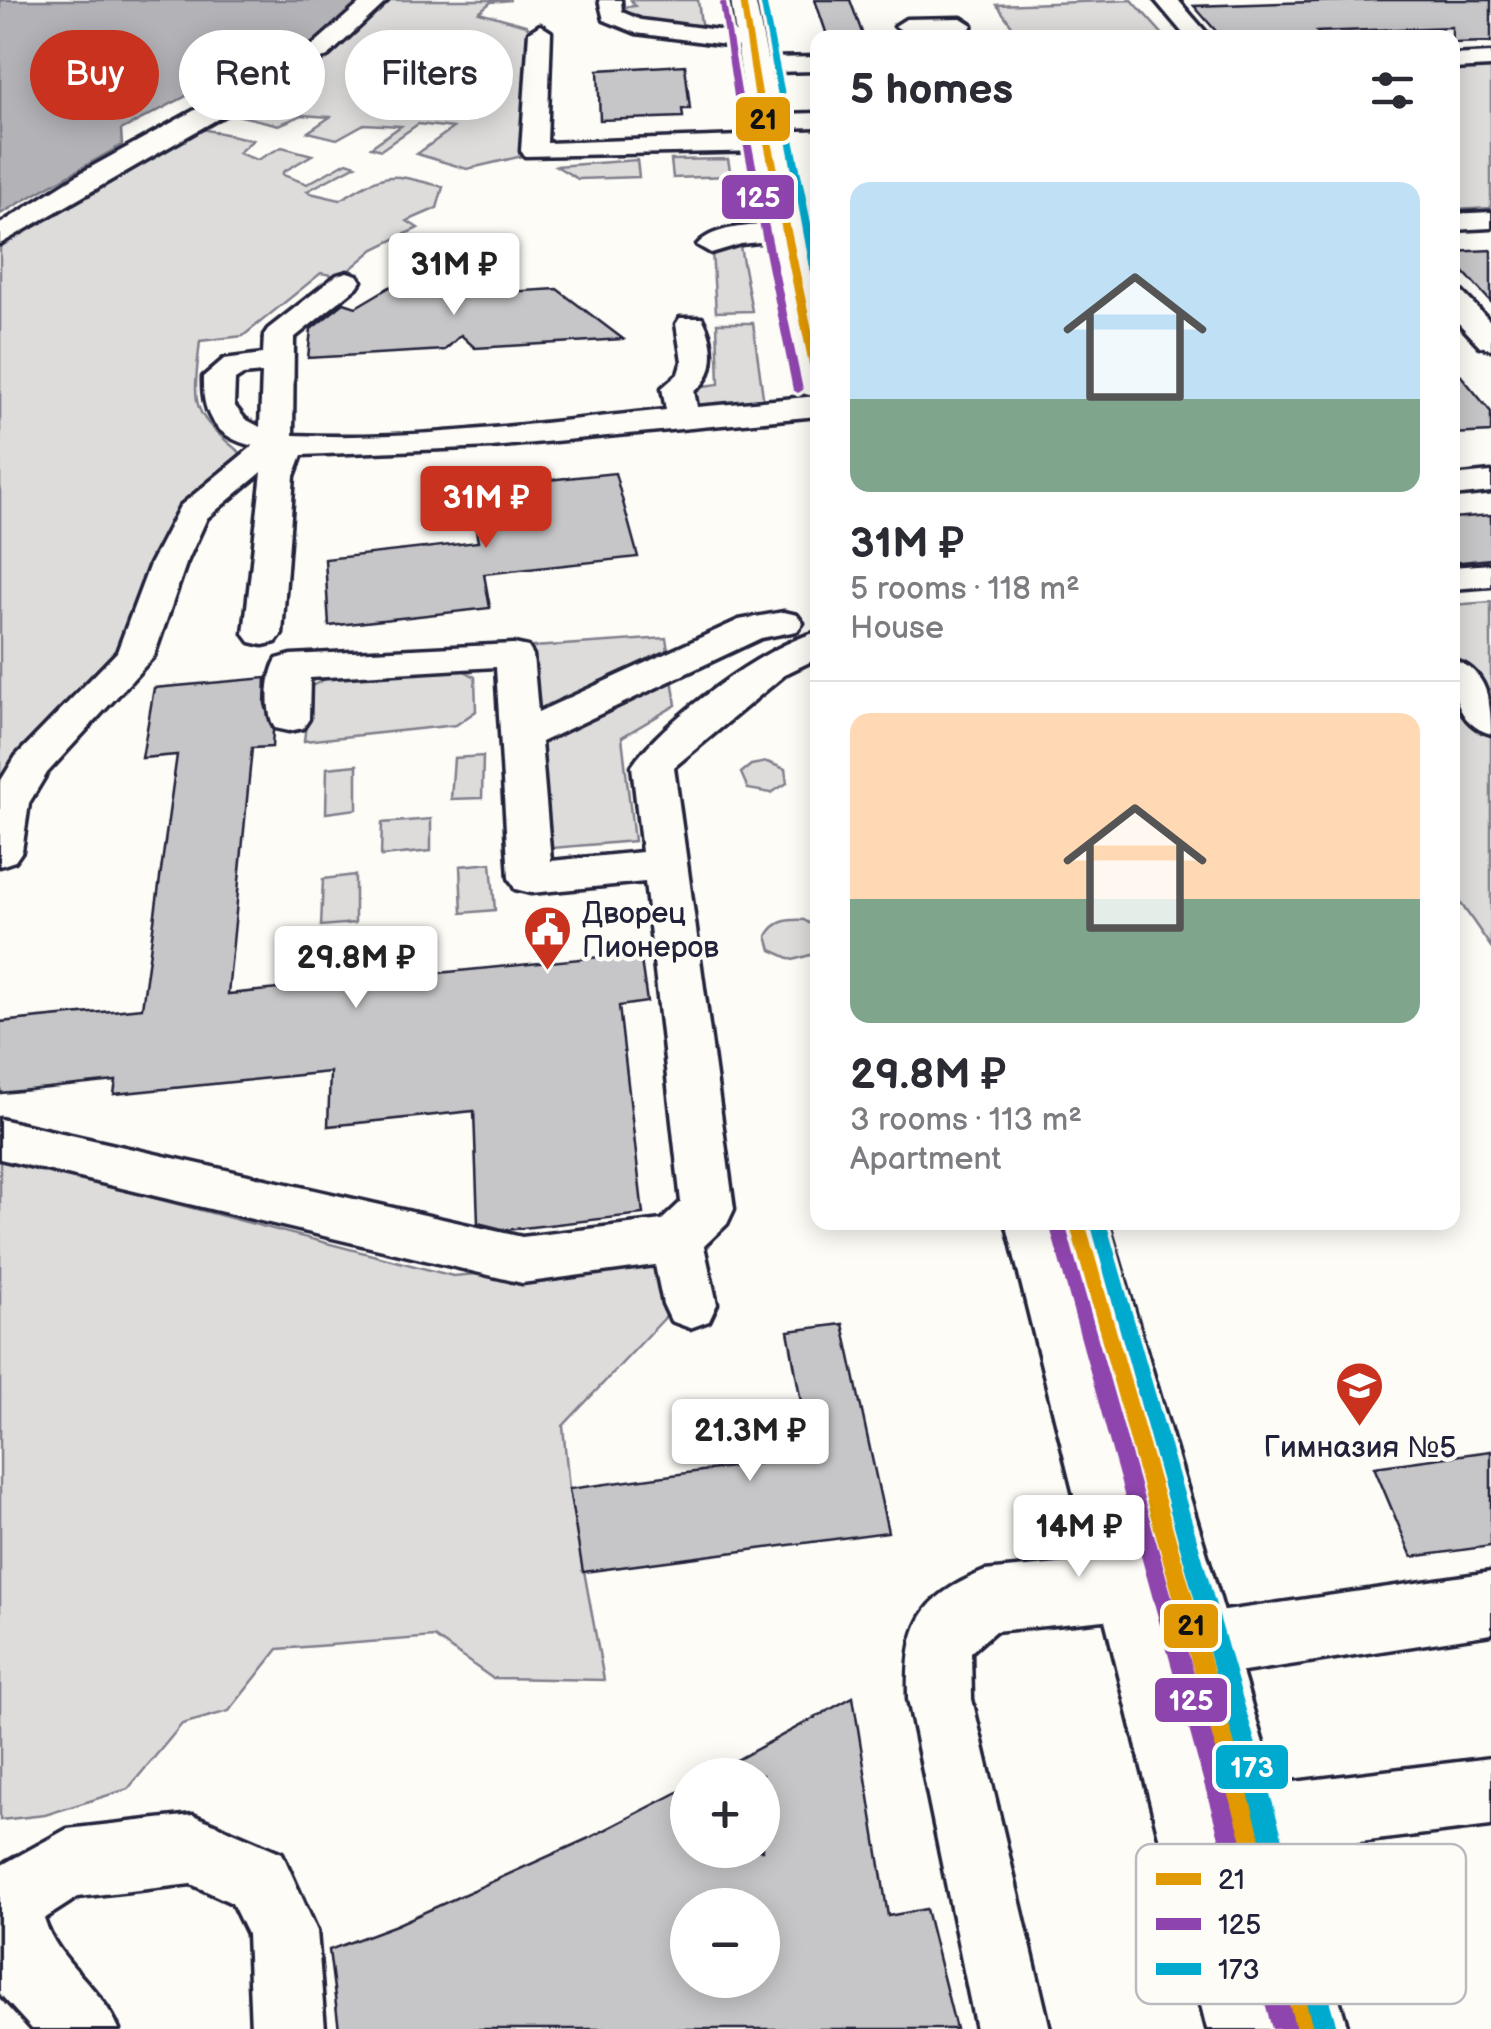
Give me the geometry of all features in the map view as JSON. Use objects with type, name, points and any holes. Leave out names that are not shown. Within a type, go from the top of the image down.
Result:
[{"type":"main road","points":[[743,0],[806,237],[810,287]]},
{"type":"main road","points":[[760,53],[761,0]]},
{"type":"main road","points":[[1038,1230],[1201,1844]]},
{"type":"main road","points":[[1078,1230],[1252,1844]]},
{"type":"main road","points":[[1243,2004],[1250,2029]]},
{"type":"main road","points":[[1298,2004],[1305,2029]]},
{"type":"street","points":[[0,236],[93,177],[320,50],[377,0]]},
{"type":"street","points":[[610,0],[612,15],[636,26],[810,62]]},
{"type":"street","points":[[1166,0],[1193,30]]},
{"type":"street","points":[[885,12],[906,30]]},
{"type":"street","points":[[923,30],[961,25]]},
{"type":"street","points":[[540,32],[534,151],[658,148],[779,136],[810,123]]},
{"type":"street","points":[[1460,62],[1491,60]]},
{"type":"street","points":[[654,119],[658,148]]},
{"type":"street","points":[[1460,222],[1491,220]]},
{"type":"street","points":[[712,245],[738,236],[806,237]]},
{"type":"street","points":[[263,634],[282,444],[279,335],[347,282]]},
{"type":"street","points":[[1460,305],[1485,327]]},
{"type":"street","points":[[683,418],[678,388],[692,379],[697,361],[690,324]]},
{"type":"street","points":[[270,363],[225,370],[219,376],[217,397],[223,416],[234,426],[282,444],[358,447],[636,439],[683,418],[810,407]]},
{"type":"street","points":[[0,852],[8,802],[30,764],[135,656],[168,564],[192,513],[282,444]]},
{"type":"street","points":[[1460,485],[1491,482]]},
{"type":"street","points":[[1460,577],[1491,575]]},
{"type":"street","points":[[521,736],[752,628],[796,625]]},
{"type":"street","points":[[0,1139],[522,1260],[676,1240],[708,1209],[653,766],[665,749],[773,665],[796,625]]},
{"type":"street","points":[[289,719],[292,668],[514,655],[531,878],[664,866]]},
{"type":"street","points":[[1460,682],[1491,721]]},
{"type":"street","points":[[676,1240],[690,1304]]},
{"type":"street","points":[[1014,2029],[940,1699],[939,1652],[950,1625],[984,1602],[1134,1587]]},
{"type":"street","points":[[1198,1647],[1491,1602]]},
{"type":"street","points":[[1246,1822],[1491,1792]]},
{"type":"street","points":[[82,2029],[23,1966],[2,1905],[67,1864],[193,1849],[257,1878],[282,1930],[288,2029]]},
{"type":"shaded area","points":[[0,0],[366,0],[325,35],[325,30],[179,30],[179,100],[159,110],[159,30],[30,30],[30,120],[140,120],[121,130],[122,145],[0,214]]},
{"type":"shaded area","points":[[390,0],[511,0],[491,2],[479,12],[526,25],[533,34],[527,155],[467,169],[417,154],[453,128],[418,124],[381,150],[371,147],[401,126],[364,124],[337,139],[308,132],[330,117],[325,117],[325,54],[345,39],[345,120],[513,120],[513,30],[355,30]]},
{"type":"shaded area","points":[[631,0],[698,0],[702,32],[641,25],[623,15],[626,7],[635,6]]},
{"type":"shaded area","points":[[1132,0],[1159,30],[1015,30],[997,5]]},
{"type":"shaded area","points":[[1491,67],[1491,208],[1460,210],[1460,68]]},
{"type":"shaded area","points":[[258,120],[290,120],[279,125]]},
{"type":"shaded area","points":[[193,130],[253,140],[238,153],[257,160],[282,147],[312,155],[283,172],[307,184],[347,162],[356,165],[307,191],[310,193],[340,200],[369,183],[390,177],[443,187],[437,208],[407,221],[418,228],[374,249],[341,277],[321,273],[243,336],[200,341],[196,381],[199,407],[213,428],[243,455],[174,518],[120,655],[0,806],[0,244],[98,191],[107,177]]},
{"type":"shaded area","points":[[728,159],[731,176],[673,178],[671,160]]},
{"type":"shaded area","points":[[637,160],[639,177],[578,179],[556,166]]},
{"type":"shaded area","points":[[739,241],[752,311],[716,312],[712,251]]},
{"type":"shaded area","points":[[717,323],[753,323],[764,404],[702,407],[692,405],[684,394],[696,387],[719,384]]},
{"type":"shaded area","points":[[1491,602],[1491,947],[1460,902],[1460,604]]},
{"type":"shaded area","points":[[666,638],[676,705],[622,737],[634,841],[529,850],[519,648]]},
{"type":"shaded area","points":[[453,664],[475,677],[476,711],[456,725],[304,741],[310,687],[341,671]]},
{"type":"shaded area","points":[[483,756],[482,798],[451,799],[454,758]]},
{"type":"shaded area","points":[[767,762],[785,769],[787,783],[771,793],[748,789],[741,773],[751,765]]},
{"type":"shaded area","points":[[357,765],[357,809],[326,813],[327,768]]},
{"type":"shaded area","points":[[431,819],[431,851],[381,856],[382,823]]},
{"type":"shaded area","points":[[491,863],[495,910],[462,913],[460,866]]},
{"type":"shaded area","points":[[355,875],[355,923],[321,926],[323,879]]},
{"type":"shaded area","points":[[787,921],[810,924],[810,955],[793,960],[771,950],[767,936],[773,927]]},
{"type":"shaded area","points":[[0,1158],[453,1276],[665,1258],[676,1306],[563,1426],[569,1489],[604,1680],[492,1678],[434,1637],[278,1649],[229,1711],[182,1724],[128,1789],[45,1815],[0,1820]]},
{"type":"building","points":[[815,0],[850,0],[861,30],[825,30]]},
{"type":"building","points":[[1491,0],[1491,42],[1460,43],[1460,30],[1452,27],[1215,30],[1194,6]]},
{"type":"building","points":[[685,65],[690,109],[682,109],[683,117],[600,120],[598,70]]},
{"type":"building","points":[[1491,250],[1491,302],[1460,268],[1460,252]]},
{"type":"building","points":[[504,272],[507,292],[557,289],[623,339],[475,348],[461,335],[445,350],[308,358],[311,329],[344,303],[356,307],[405,278]]},
{"type":"building","points":[[1460,375],[1491,412],[1491,432],[1460,434]]},
{"type":"building","points":[[615,473],[638,557],[484,574],[490,608],[329,626],[325,559],[478,542],[469,488]]},
{"type":"building","points":[[1491,515],[1491,559],[1460,562],[1460,517]]},
{"type":"building","name":"Дворец Пионеров","points":[[266,678],[265,704],[273,731],[272,747],[252,748],[228,994],[640,953],[647,1002],[619,1006],[643,1214],[506,1230],[478,1223],[474,1111],[328,1126],[330,1072],[114,1094],[116,1081],[0,1093],[0,1022],[142,1008],[177,755],[142,758],[154,688]]},
{"type":"building","points":[[843,1324],[888,1532],[583,1572],[569,1489],[811,1456],[788,1331]]},
{"type":"building","points":[[1491,1451],[1491,1546],[1412,1557],[1374,1467]]},
{"type":"building","points":[[853,1697],[888,1916],[926,1909],[956,2029],[339,2029],[329,1950],[396,1925],[589,1838],[670,1796],[670,1868],[780,1868],[780,1758],[740,1758]]},
{"type":"transit line","name":"21","points":[[743,0],[759,99],[810,345]]},
{"type":"transit line","name":"173","points":[[763,0],[810,243]]},
{"type":"transit line","name":"125","points":[[723,3],[739,103],[798,390]]},
{"type":"transit line","name":"125","points":[[1059,1230],[1232,1844]]},
{"type":"transit line","name":"21","points":[[1079,1230],[1253,1844]]},
{"type":"transit line","name":"173","points":[[1100,1230],[1273,1844]]},
{"type":"transit line","name":"125","points":[[1277,2004],[1284,2029]]},
{"type":"transit line","name":"21","points":[[1298,2004],[1305,2029]]},
{"type":"transit line","name":"173","points":[[1318,2004],[1324,2024]]},
{"type":"place","name":"Дворец Пионеров","points":[[547,972]]},
{"type":"place","name":"Гимназия №5","points":[[1360,1428]]}]
